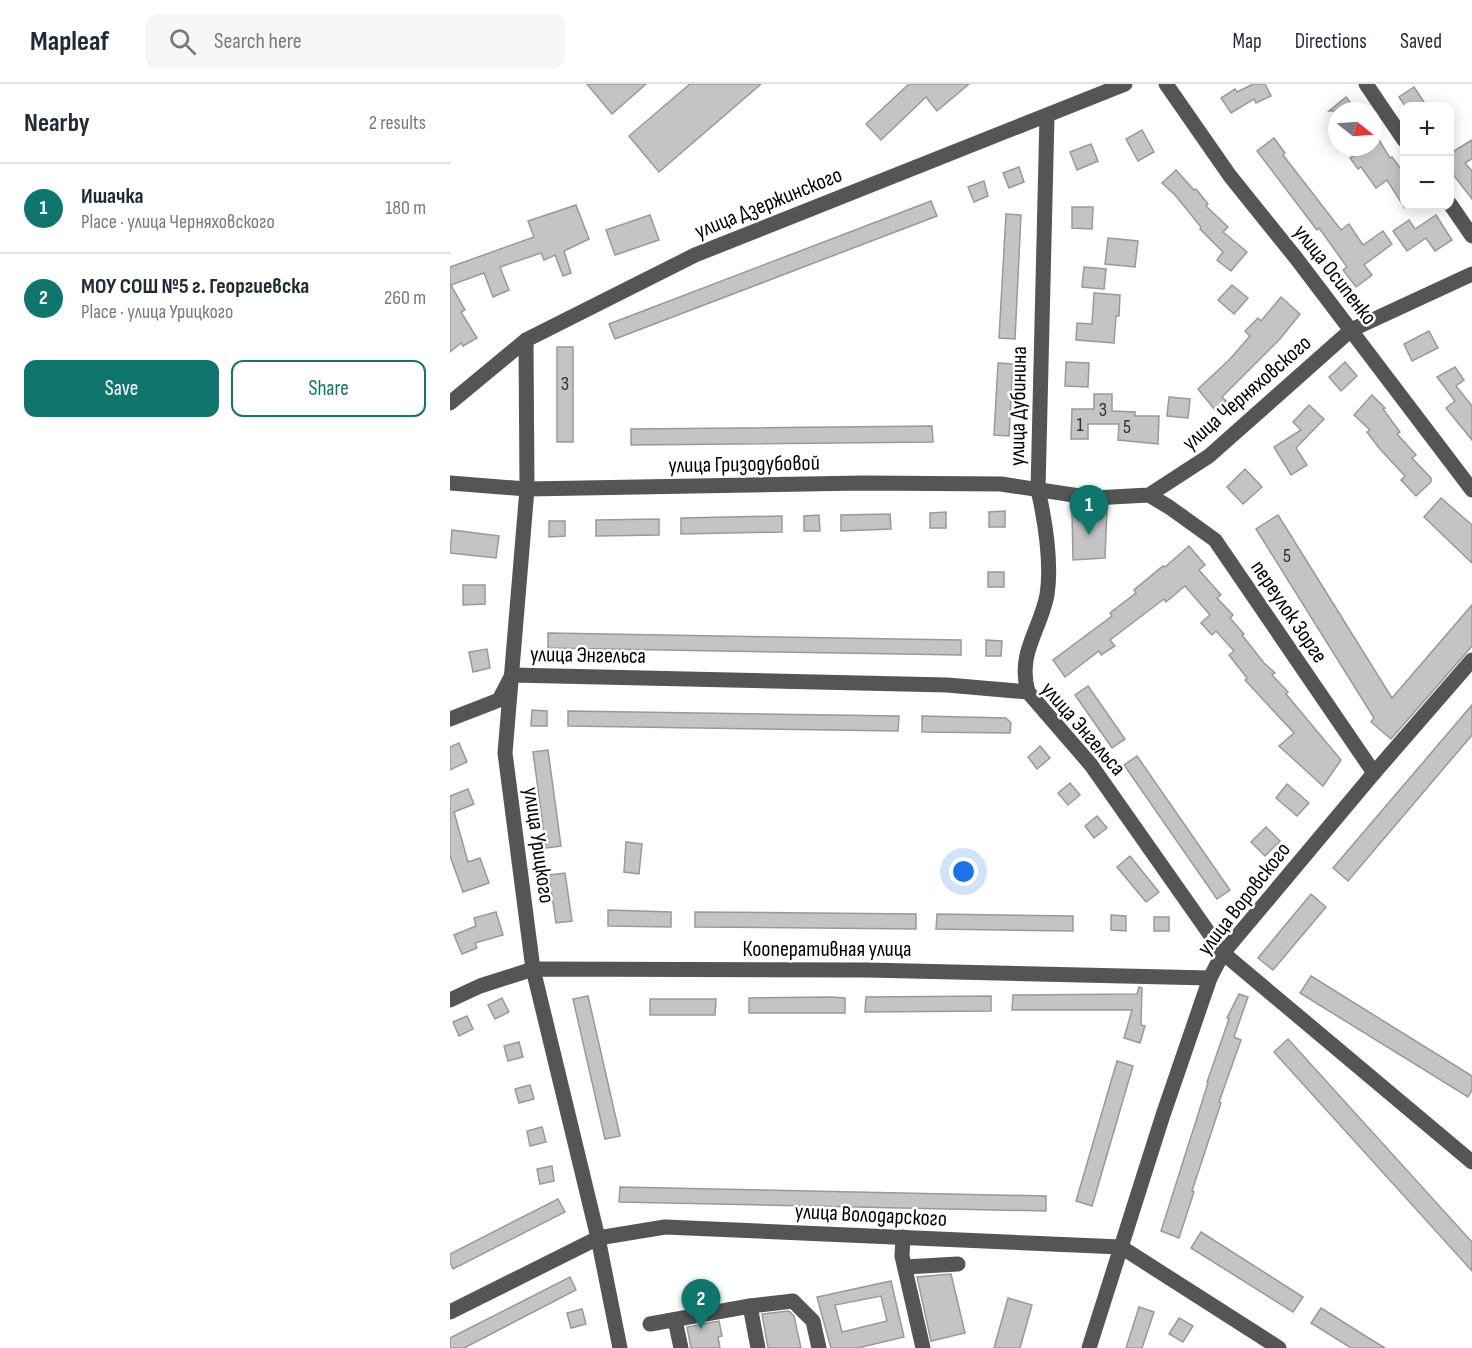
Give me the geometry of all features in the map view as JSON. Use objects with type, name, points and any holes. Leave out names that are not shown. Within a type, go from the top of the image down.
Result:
[{"type":"street","name":"улица Дзержинского","points":[[450,403],[526,340],[694,255],[1125,84]]},
{"type":"street","name":"улица Осипенко","points":[[1166,84],[1230,176],[1351,330],[1472,490]]},
{"type":"street","points":[[1366,84],[1400,134]]},
{"type":"street","name":"улица Дубинина","points":[[1028,692],[1024,678],[1024,661],[1047,594],[1048,552],[1038,490],[1047,116]]},
{"type":"street","points":[[1453,210],[1472,236]]},
{"type":"street","name":"улица Черняховского","points":[[1038,490],[1093,498],[1149,495],[1209,456],[1351,330],[1472,274]]},
{"type":"street","name":"улица Урицкого","points":[[526,340],[527,489],[505,753],[533,969],[598,1238],[620,1348]]},
{"type":"street","name":"улица Гризодубовой","points":[[450,483],[527,489],[863,483],[1001,484],[1038,490]]},
{"type":"street","name":"переулок Зорге","points":[[1149,495],[1215,540],[1374,773]]},
{"type":"street","name":"улица Воровского","points":[[1089,1348],[1163,1114],[1210,978],[1223,953],[1472,660]]},
{"type":"street","name":"улица Энгельса","points":[[450,719],[499,700],[512,675],[947,685],[1028,692],[1091,765],[1223,953],[1472,1162]]},
{"type":"street","name":"Кооперативная улица","points":[[450,1000],[480,986],[533,969],[868,970],[1210,978]]},
{"type":"street","name":"улица Володарского","points":[[450,1312],[598,1238],[665,1227],[1121,1247]]},
{"type":"street","points":[[903,1238],[902,1256],[923,1348]]},
{"type":"street","points":[[1121,1247],[1279,1348]]},
{"type":"street","points":[[905,1267],[958,1264]]},
{"type":"street","points":[[650,1324],[750,1306],[793,1301],[813,1321],[819,1348]]},
{"type":"street","points":[[750,1306],[758,1348]]},
{"type":"street","points":[[675,1320],[681,1348]]},
{"type":"building","points":[[587,84],[646,84],[612,114]]},
{"type":"building","points":[[690,84],[761,84],[659,172],[629,136]]},
{"type":"building","points":[[909,84],[969,84],[937,111],[926,97],[881,140],[866,124]]},
{"type":"building","points":[[1253,84],[1265,84],[1271,96],[1256,103],[1254,99],[1231,113],[1221,98],[1235,89],[1237,92]]},
{"type":"building","points":[[1414,87],[1424,102],[1402,102],[1399,97]]},
{"type":"building","points":[[1346,97],[1350,102],[1340,102]]},
{"type":"building","points":[[1142,130],[1154,152],[1138,161],[1126,139]]},
{"type":"building","points":[[1274,138],[1285,153],[1283,155],[1341,230],[1349,224],[1363,245],[1383,231],[1392,244],[1364,265],[1372,275],[1356,287],[1343,270],[1347,267],[1319,228],[1317,230],[1257,151]]},
{"type":"building","points":[[1472,140],[1472,159],[1465,163],[1472,171],[1472,199],[1454,176],[1454,151]]},
{"type":"building","points":[[1091,144],[1098,161],[1077,170],[1070,152]]},
{"type":"building","points":[[1382,145],[1390,158],[1392,157],[1400,168],[1400,201],[1387,180],[1376,188],[1361,167],[1358,169],[1350,158],[1353,156],[1382,156]]},
{"type":"building","points":[[1019,167],[1024,182],[1009,188],[1003,173]]},
{"type":"building","points":[[1176,170],[1194,190],[1196,189],[1208,204],[1206,206],[1228,227],[1223,232],[1247,252],[1231,271],[1217,260],[1223,252],[1200,229],[1201,227],[1175,195],[1162,183]]},
{"type":"building","points":[[984,181],[988,196],[974,202],[968,187]]},
{"type":"building","points":[[931,201],[937,216],[615,339],[609,324]]},
{"type":"building","points":[[576,205],[589,239],[564,251],[571,273],[563,276],[555,255],[544,260],[541,253],[500,267],[509,290],[493,297],[484,273],[451,285],[465,310],[461,312],[477,338],[463,346],[461,343],[450,352],[450,267],[534,237],[528,221]]},
{"type":"building","points":[[1072,207],[1093,207],[1092,229],[1072,228]]},
{"type":"building","points":[[1006,214],[1021,215],[1015,339],[999,338]]},
{"type":"building","points":[[650,215],[659,240],[615,255],[606,230]]},
{"type":"building","points":[[1436,215],[1452,240],[1435,251],[1426,238],[1407,251],[1393,231],[1409,220],[1415,229]]},
{"type":"building","points":[[1108,238],[1138,241],[1135,267],[1105,264]]},
{"type":"building","points":[[1084,267],[1106,269],[1104,289],[1082,287]]},
{"type":"building","points":[[1232,285],[1248,298],[1234,314],[1218,300]]},
{"type":"building","points":[[1094,293],[1120,295],[1114,343],[1076,340],[1077,323],[1092,324]]},
{"type":"building","points":[[1281,297],[1300,314],[1280,339],[1222,397],[1226,401],[1215,410],[1198,389],[1230,359],[1250,336],[1245,331],[1258,318],[1261,321]]},
{"type":"building","points":[[1429,331],[1438,348],[1412,361],[1404,344]]},
{"type":"building","points":[[557,347],[573,347],[573,442],[557,442]]},
{"type":"building","points":[[1066,362],[1089,363],[1088,387],[1065,386]]},
{"type":"building","points":[[1345,362],[1357,376],[1341,391],[1329,377]]},
{"type":"building","points":[[998,363],[1013,364],[1009,436],[994,435]]},
{"type":"building","points":[[1455,367],[1464,380],[1456,386],[1472,406],[1472,440],[1446,408],[1455,401],[1437,377]]},
{"type":"building","points":[[1094,394],[1112,394],[1112,411],[1135,412],[1135,416],[1159,416],[1158,444],[1118,440],[1119,424],[1088,424],[1088,439],[1071,439],[1072,409],[1094,409]]},
{"type":"building","points":[[1372,395],[1385,408],[1383,409],[1400,432],[1397,434],[1416,455],[1412,458],[1431,478],[1431,482],[1416,496],[1401,480],[1405,476],[1367,432],[1370,430],[1354,415]]},
{"type":"building","points":[[1169,397],[1190,399],[1188,418],[1167,416]]},
{"type":"building","points":[[1309,405],[1324,419],[1296,448],[1307,465],[1291,475],[1274,447],[1301,430],[1293,422]]},
{"type":"building","points":[[932,426],[933,442],[631,445],[631,429]]},
{"type":"building","points":[[1245,469],[1262,487],[1243,504],[1227,487]]},
{"type":"building","points":[[1441,498],[1472,525],[1472,563],[1424,517]]},
{"type":"building","points":[[1107,509],[1105,558],[1073,560],[1072,512]]},
{"type":"building","points":[[1005,511],[1005,527],[989,527],[989,512]]},
{"type":"building","points":[[946,512],[946,528],[930,528],[930,513]]},
{"type":"building","points":[[890,514],[891,529],[841,531],[841,515]]},
{"type":"building","points":[[819,515],[820,531],[804,531],[804,516]]},
{"type":"building","points":[[1278,515],[1392,698],[1472,605],[1472,646],[1391,739],[1371,722],[1374,718],[1256,529]]},
{"type":"building","points":[[782,516],[782,532],[681,534],[681,518]]},
{"type":"building","points":[[659,519],[659,535],[596,536],[596,520]]},
{"type":"building","points":[[549,521],[565,521],[565,536],[549,537]]},
{"type":"building","points":[[452,530],[499,536],[496,558],[450,553]]},
{"type":"building","points":[[1189,546],[1205,565],[1199,570],[1221,595],[1217,598],[1233,615],[1230,618],[1244,634],[1242,635],[1275,673],[1272,675],[1288,692],[1286,694],[1341,760],[1323,786],[1279,746],[1294,733],[1245,680],[1247,678],[1229,655],[1234,651],[1216,631],[1212,635],[1201,623],[1210,615],[1185,586],[1166,602],[1164,599],[1110,640],[1115,646],[1101,655],[1099,651],[1065,677],[1053,660],[1112,616],[1110,613],[1136,593],[1134,590]]},
{"type":"building","points":[[988,572],[1004,572],[1004,587],[988,587]]},
{"type":"building","points":[[463,585],[485,585],[485,604],[463,605]]},
{"type":"building","points":[[548,633],[961,640],[961,655],[548,648]]},
{"type":"building","points":[[986,640],[1002,641],[1001,656],[986,656]]},
{"type":"building","points":[[487,649],[490,668],[473,672],[469,652]]},
{"type":"building","points":[[1088,686],[1125,739],[1112,748],[1075,695]]},
{"type":"building","points":[[1472,705],[1472,735],[1348,881],[1333,868]]},
{"type":"building","points":[[532,710],[547,711],[547,726],[531,726]]},
{"type":"building","points":[[568,711],[899,716],[898,731],[568,726]]},
{"type":"building","points":[[922,716],[1006,718],[1011,723],[1010,733],[922,732]]},
{"type":"building","points":[[459,743],[467,762],[450,770],[450,747]]},
{"type":"building","points":[[1040,746],[1050,758],[1037,769],[1028,757]]},
{"type":"building","points":[[548,750],[561,846],[546,848],[533,752]]},
{"type":"building","points":[[1137,756],[1230,890],[1217,899],[1124,765]]},
{"type":"building","points":[[1070,783],[1080,795],[1068,805],[1058,793]]},
{"type":"building","points":[[1287,784],[1309,803],[1297,816],[1276,798]]},
{"type":"building","points":[[468,789],[474,804],[454,812],[468,862],[480,858],[489,883],[463,892],[450,856],[450,796]]},
{"type":"building","points":[[1097,816],[1107,828],[1094,838],[1085,826]]},
{"type":"building","points":[[1266,827],[1280,841],[1265,856],[1251,842]]},
{"type":"building","points":[[626,842],[642,844],[639,874],[624,872]]},
{"type":"building","points":[[1130,856],[1159,892],[1146,902],[1117,867]]},
{"type":"building","points":[[565,873],[572,921],[556,923],[549,875]]},
{"type":"building","points":[[1311,894],[1326,907],[1273,970],[1258,958]]},
{"type":"building","points":[[608,910],[671,912],[671,927],[608,926]]},
{"type":"building","points":[[496,912],[503,935],[475,943],[477,948],[462,954],[454,935],[476,926],[474,918]]},
{"type":"building","points":[[695,912],[916,914],[916,929],[695,927]]},
{"type":"building","points":[[937,914],[1073,916],[1073,931],[936,929]]},
{"type":"building","points":[[1111,915],[1126,916],[1126,931],[1111,930]]},
{"type":"building","points":[[1154,917],[1169,917],[1169,931],[1154,931]]},
{"type":"building","points":[[1311,976],[1472,1076],[1472,1090],[1468,1097],[1300,993]]},
{"type":"building","points":[[1139,987],[1142,988],[1141,1025],[1145,1026],[1140,1043],[1124,1038],[1132,1010],[1012,1010],[1013,995],[1137,994]]},
{"type":"building","points":[[1239,994],[1248,997],[1234,1037],[1241,1040],[1219,1102],[1221,1103],[1179,1238],[1161,1231],[1229,1019],[1227,1018]]},
{"type":"building","points":[[588,996],[620,1136],[605,1139],[573,999]]},
{"type":"building","points":[[991,996],[991,1011],[865,1012],[866,997]]},
{"type":"building","points":[[502,998],[509,1012],[495,1019],[488,1005]]},
{"type":"building","points":[[749,998],[845,998],[845,1013],[749,1013]]},
{"type":"building","points":[[650,999],[716,999],[715,1015],[650,1015]]},
{"type":"building","points":[[467,1016],[473,1029],[459,1036],[453,1022]]},
{"type":"building","points":[[1288,1039],[1472,1242],[1472,1271],[1274,1052]]},
{"type":"building","points":[[519,1042],[523,1057],[508,1061],[504,1046]]},
{"type":"building","points":[[1117,1061],[1133,1066],[1092,1206],[1076,1201]]},
{"type":"building","points":[[530,1085],[534,1099],[519,1103],[515,1089]]},
{"type":"building","points":[[542,1127],[546,1142],[530,1146],[527,1131]]},
{"type":"building","points":[[552,1166],[554,1181],[540,1184],[537,1169]]},
{"type":"building","points":[[620,1187],[1046,1196],[1046,1211],[619,1202]]},
{"type":"building","points":[[558,1199],[565,1212],[453,1269],[450,1254]]},
{"type":"building","points":[[1201,1232],[1303,1297],[1293,1312],[1191,1248]]},
{"type":"building","points":[[951,1274],[965,1333],[931,1341],[917,1277]]},
{"type":"building","points":[[570,1277],[576,1290],[464,1348],[450,1348],[450,1338]]},
{"type":"building","points":[[891,1281],[904,1337],[858,1348],[831,1348],[817,1297]],"holes":[[[881,1296],[887,1321],[842,1332],[835,1305]]]},
{"type":"building","points":[[1008,1298],[1032,1305],[1020,1348],[994,1348]]},
{"type":"building","points":[[1139,1307],[1154,1312],[1142,1348],[1126,1348]]},
{"type":"building","points":[[1321,1308],[1385,1348],[1351,1348],[1311,1323]]},
{"type":"building","points":[[582,1309],[586,1324],[571,1328],[567,1313]]},
{"type":"building","points":[[789,1311],[794,1316],[801,1348],[768,1348],[762,1314]]},
{"type":"building","points":[[1179,1318],[1193,1326],[1183,1342],[1169,1334]]},
{"type":"building","points":[[719,1321],[722,1336],[718,1337],[720,1348],[691,1348],[687,1327]]},
{"type":"place","name":"Ишачка","points":[[1089,535]]},
{"type":"place","name":"МОУ СОШ №5 г. Георгиевска","points":[[701,1329]]}]
